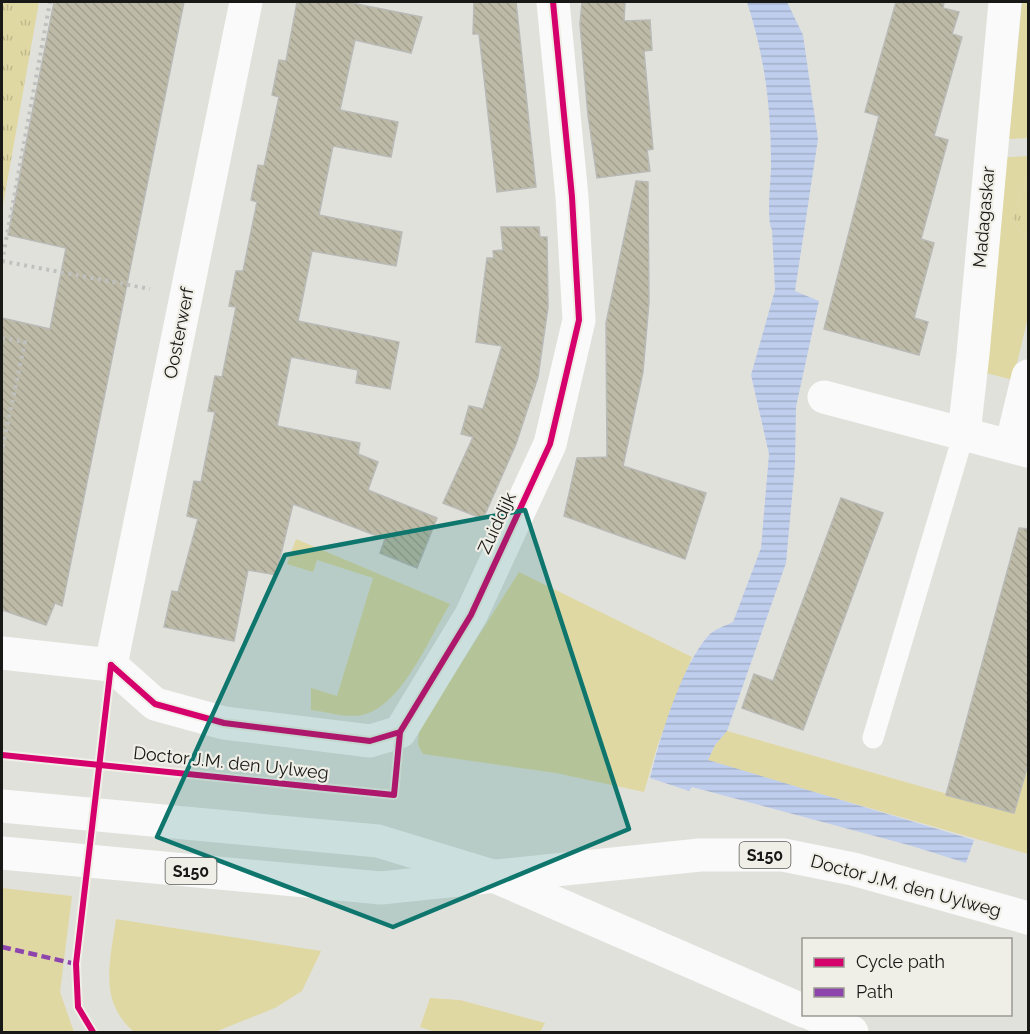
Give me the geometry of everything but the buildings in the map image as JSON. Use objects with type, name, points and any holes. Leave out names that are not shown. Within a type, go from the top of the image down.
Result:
[{"type":"street","name":"Oosterwerf","points":[[111,665],[246,2]]},
{"type":"street","name":"Zuiddijk","points":[[111,665],[154,704],[224,723],[370,741],[400,732],[471,615],[550,444],[579,320],[572,197],[553,2]]},
{"type":"street","name":"Madagaskar","points":[[964,433],[974,354],[1005,2]]},
{"type":"street","points":[[824,397],[1020,449],[1029,376]]},
{"type":"street","points":[[2,652],[111,665]]},
{"type":"street","name":"Doctor J.M. den Uylweg","points":[[2,806],[378,841],[495,877],[802,1010]]},
{"type":"street","name":"Doctor J.M. den Uylweg","points":[[2,853],[381,888],[700,855],[783,855],[853,869],[1029,918]]},
{"type":"street","points":[[816,1016],[852,1032]]},
{"type":"lane","points":[[873,738],[964,433]]},
{"type":"path","points":[[50,2],[2,261],[186,296]]},
{"type":"path","points":[[2,339],[25,342],[2,450]]},
{"type":"highlighted area","points":[[525,510],[629,829],[393,927],[157,837],[285,555]]},
{"type":"green space","points":[[2,2],[39,2],[2,211]]},
{"type":"green space","points":[[1022,2],[1028,2],[1028,138],[1009,139]]},
{"type":"green space","points":[[1028,156],[1028,178],[1012,218],[1028,243],[1028,317],[1013,380],[986,373],[995,158]]},
{"type":"green space","points":[[1028,178],[1028,243],[1012,218]]},
{"type":"green space","points":[[296,539],[450,604],[402,685],[390,699],[362,715],[343,715],[311,710],[311,688],[337,696],[373,578],[317,560],[313,572],[287,564]]},
{"type":"green space","points":[[519,572],[692,657],[658,744],[644,792],[556,773],[423,754],[418,745],[419,730]]},
{"type":"green space","points":[[727,731],[1014,813],[1028,761],[1028,854],[707,761],[715,745]]},
{"type":"green space","points":[[2,888],[72,896],[60,992],[74,1032],[2,1032]]},
{"type":"green space","points":[[116,919],[321,951],[302,991],[275,1008],[215,1032],[134,1032],[115,1007],[111,994],[110,965]]},
{"type":"green space","points":[[430,998],[460,1000],[545,1023],[540,1032],[435,1032],[420,1027]]},
{"type":"water","points":[[747,2],[787,2],[803,35],[818,139],[795,291],[819,301],[796,407],[795,464],[786,563],[727,731],[715,745],[708,760],[974,840],[966,863],[912,846],[692,787],[689,791],[650,778],[659,743],[680,684],[698,649],[710,634],[733,622],[761,548],[769,454],[751,375],[775,290],[772,230],[769,218],[770,123],[763,63]]},
{"type":"marked path","points":[[2,947],[76,964]]},
{"type":"cycle path","points":[[111,665],[155,704],[224,723],[370,741],[400,732],[471,615],[550,444],[579,320],[572,197],[553,2]]},
{"type":"cycle path","points":[[93,1032],[78,1007],[76,964],[111,665]]},
{"type":"cycle path","points":[[2,755],[394,795],[400,732]]}]
